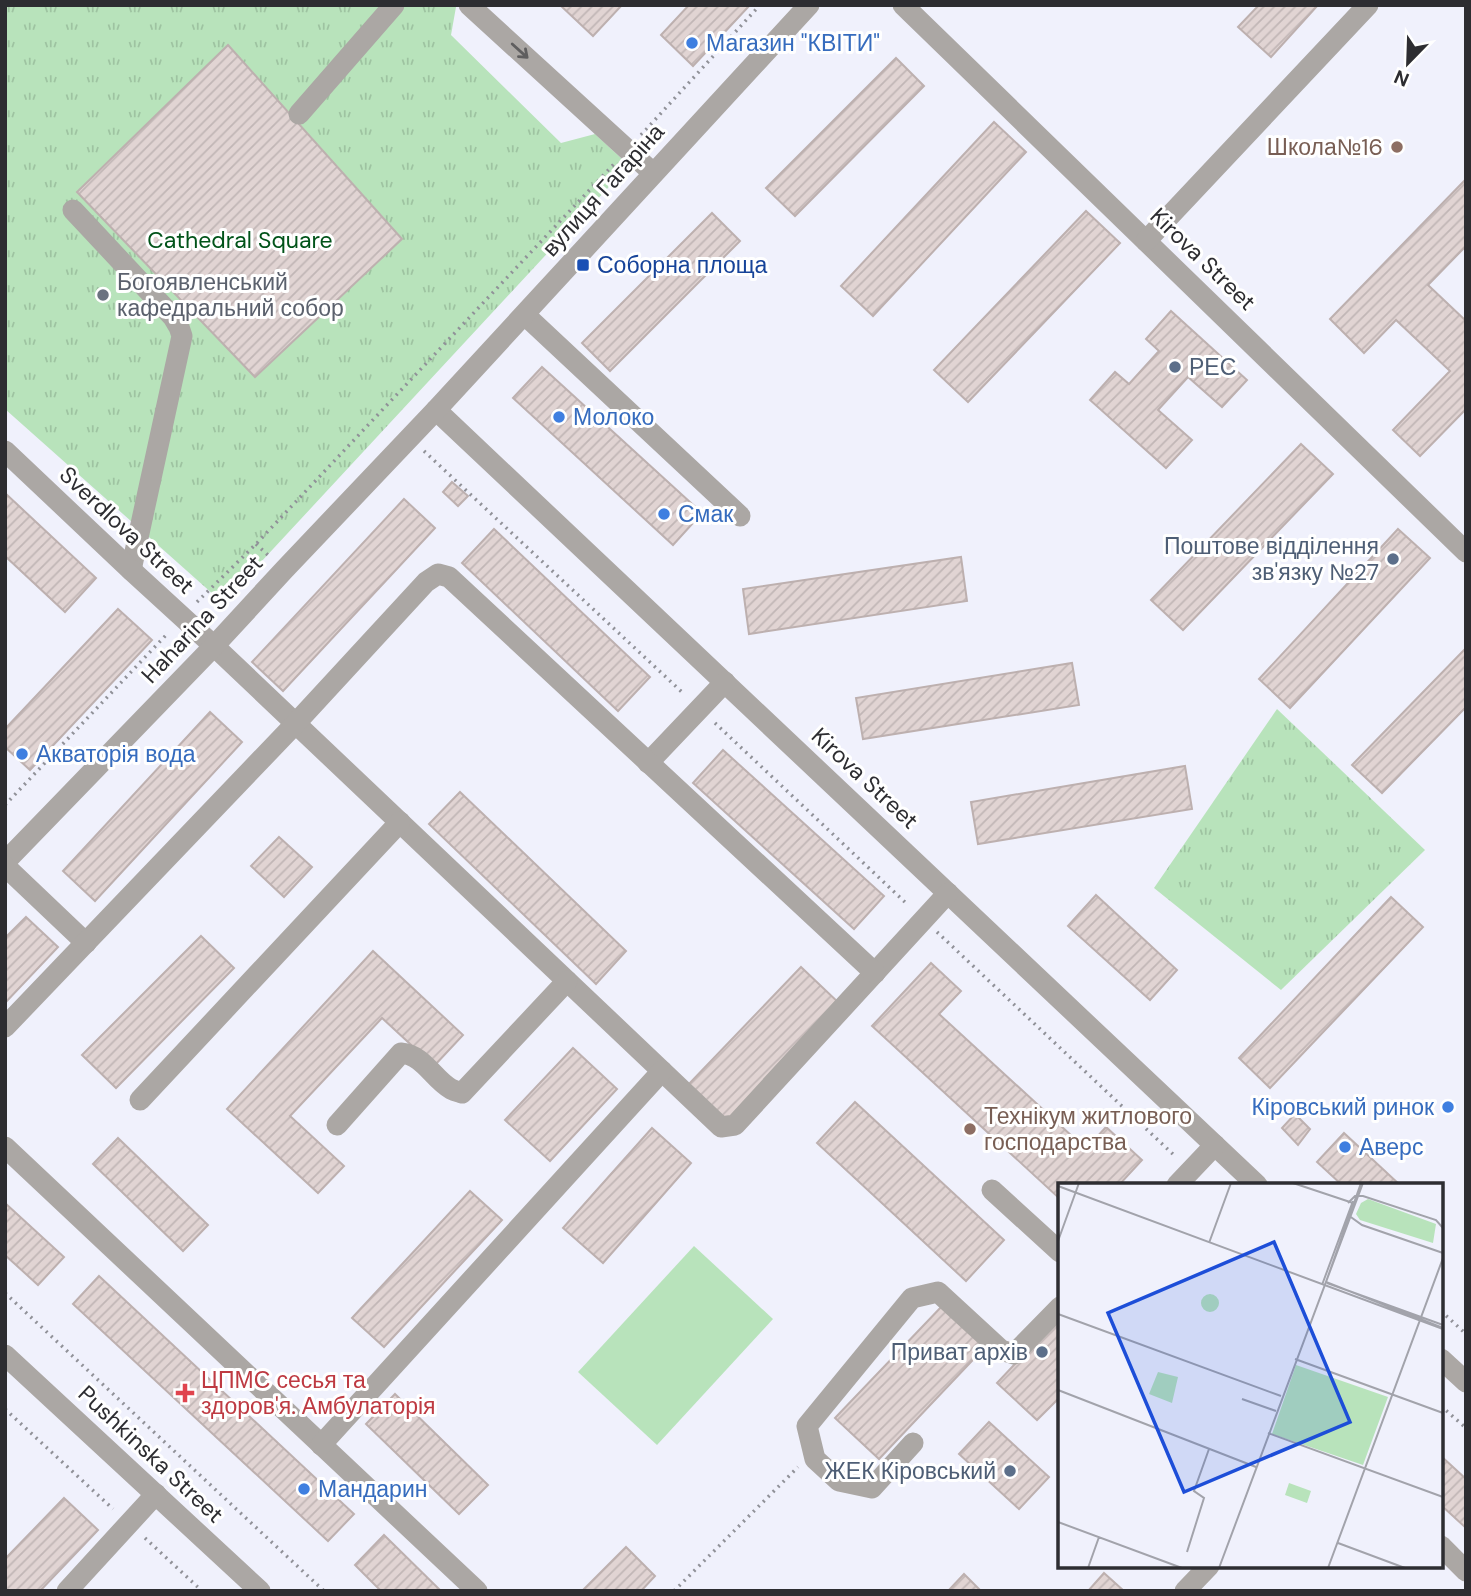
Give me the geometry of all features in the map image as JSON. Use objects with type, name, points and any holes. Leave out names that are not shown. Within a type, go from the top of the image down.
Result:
[{"type":"street","points":[[299,114],[394,5]]},
{"type":"street","points":[[470,5],[653,173]]},
{"type":"street","name":"вулиця Гагаріна","points":[[436,410],[809,5]]},
{"type":"street","name":"Kirova Street","points":[[903,5],[1466,552]]},
{"type":"street","points":[[1146,241],[1367,5]]},
{"type":"street","points":[[73,210],[173,317],[182,336],[131,570]]},
{"type":"street","points":[[525,315],[740,516]]},
{"type":"street","name":"Kirova Street","points":[[436,410],[1255,1183]]},
{"type":"street","name":"Haharina Street","points":[[5,864],[436,410]]},
{"type":"street","name":"Sverdlova Street","points":[[5,451],[721,1127],[735,1125],[875,973]]},
{"type":"street","points":[[5,1027],[296,723],[426,582],[438,574],[449,577],[875,973],[948,893]]},
{"type":"street","points":[[648,763],[725,682]]},
{"type":"street","points":[[140,1100],[400,822]]},
{"type":"street","points":[[5,864],[86,943]]},
{"type":"street","points":[[337,1125],[401,1053],[417,1058],[451,1089],[462,1093],[567,981]]},
{"type":"street","points":[[321,1445],[662,1071]]},
{"type":"street","points":[[1183,1178],[1215,1145]]},
{"type":"street","points":[[5,1147],[477,1591]]},
{"type":"street","points":[[992,1190],[1058,1250]]},
{"type":"street","points":[[913,1443],[872,1488],[839,1481],[815,1459],[807,1426],[912,1298],[938,1292],[1001,1350],[1014,1354],[1058,1309]]},
{"type":"street","name":"Pushkinska Street","points":[[5,1355],[260,1591]]},
{"type":"street","points":[[1443,1361],[1466,1382]]},
{"type":"street","points":[[67,1591],[156,1494]]},
{"type":"street","points":[[1443,1548],[1466,1571]]},
{"type":"street","points":[[1185,1591],[1207,1568]]},
{"type":"path","points":[[5,805],[256,544],[760,5]]},
{"type":"path","points":[[410,438],[924,920],[1183,1178]]},
{"type":"path","points":[[5,1293],[324,1591]]},
{"type":"path","points":[[1443,1313],[1466,1334]]},
{"type":"path","points":[[1443,1408],[1466,1428]]},
{"type":"path","points":[[5,1409],[202,1591]]},
{"type":"path","points":[[674,1591],[802,1463]]},
{"type":"green space","name":"Cathedral Square","points":[[5,5],[454,5],[456,7],[451,35],[561,143],[595,134],[621,158],[622,166],[619,176],[223,603],[5,409]]},
{"type":"green space","points":[[1277,709],[1425,850],[1281,990],[1154,888]]},
{"type":"green space","points":[[694,1246],[773,1319],[657,1445],[578,1372]]},
{"type":"building","points":[[560,5],[622,5],[593,36]]},
{"type":"building","points":[[689,5],[750,5],[693,66],[661,35]]},
{"type":"building","points":[[1259,5],[1318,5],[1271,57],[1238,27]]},
{"type":"building","points":[[228,45],[402,239],[255,377],[77,192]]},
{"type":"building","points":[[896,58],[924,86],[795,216],[766,188]]},
{"type":"building","points":[[994,122],[1026,152],[873,316],[841,286]]},
{"type":"building","points":[[1466,179],[1466,246],[1428,285],[1466,321],[1466,409],[1420,456],[1393,430],[1450,371],[1396,320],[1364,353],[1330,319]]},
{"type":"building","points":[[1086,211],[1120,243],[968,402],[934,370]]},
{"type":"building","points":[[712,213],[740,241],[610,371],[582,343]]},
{"type":"building","points":[[1171,311],[1247,380],[1222,407],[1188,377],[1158,410],[1192,440],[1166,468],[1090,400],[1115,372],[1129,384],[1159,351],[1146,339]]},
{"type":"building","points":[[542,367],[702,513],[673,545],[513,398]]},
{"type":"building","points":[[1301,444],[1333,474],[1183,630],[1151,600]]},
{"type":"building","points":[[452,482],[468,496],[458,506],[443,492]]},
{"type":"building","points":[[5,493],[96,578],[65,612],[5,556]]},
{"type":"building","points":[[404,499],[435,528],[283,691],[252,662]]},
{"type":"building","points":[[494,529],[650,677],[618,711],[462,563]]},
{"type":"building","points":[[1398,529],[1430,558],[1290,708],[1259,679]]},
{"type":"building","points":[[961,557],[967,601],[749,634],[743,589]]},
{"type":"building","points":[[118,609],[152,640],[30,770],[5,747],[5,729]]},
{"type":"building","points":[[1466,648],[1466,707],[1382,793],[1352,765]]},
{"type":"building","points":[[1072,663],[1079,705],[863,739],[856,698]]},
{"type":"building","points":[[210,712],[242,742],[95,901],[63,871]]},
{"type":"building","points":[[723,750],[884,896],[854,929],[693,783]]},
{"type":"building","points":[[1185,766],[1192,809],[978,844],[971,802]]},
{"type":"building","points":[[460,792],[626,951],[596,984],[429,824]]},
{"type":"building","points":[[279,837],[312,867],[284,897],[251,866]]},
{"type":"building","points":[[1096,895],[1177,970],[1150,1000],[1068,926]]},
{"type":"building","points":[[1391,897],[1423,927],[1270,1088],[1239,1058]]},
{"type":"building","points":[[26,917],[58,947],[5,1003],[5,938]]},
{"type":"building","points":[[201,936],[234,968],[116,1088],[82,1055]]},
{"type":"building","points":[[373,951],[463,1035],[434,1066],[382,1018],[290,1116],[344,1166],[318,1193],[227,1109]]},
{"type":"building","points":[[931,963],[961,991],[939,1014],[1086,1149],[1106,1127],[1142,1160],[1121,1183],[1058,1183],[1058,1197],[872,1026]]},
{"type":"building","points":[[801,967],[840,1004],[726,1123],[687,1086]]},
{"type":"building","points":[[573,1048],[617,1089],[550,1161],[505,1120]]},
{"type":"building","points":[[855,1102],[1004,1240],[966,1281],[817,1143]]},
{"type":"building","points":[[1295,1114],[1310,1129],[1298,1145],[1282,1128]]},
{"type":"building","points":[[652,1128],[691,1163],[603,1263],[563,1228]]},
{"type":"building","name":"Аверс","points":[[1344,1133],[1398,1183],[1340,1183],[1317,1162]]},
{"type":"building","points":[[118,1138],[208,1225],[183,1251],[93,1164]]},
{"type":"building","points":[[470,1191],[502,1220],[384,1347],[352,1318]]},
{"type":"building","points":[[5,1203],[64,1257],[38,1285],[5,1255]]},
{"type":"building","points":[[99,1276],[354,1514],[328,1541],[73,1304]]},
{"type":"building","points":[[944,1304],[987,1345],[879,1459],[835,1418]]},
{"type":"building","points":[[1058,1318],[1058,1399],[1037,1420],[997,1383]]},
{"type":"building","points":[[395,1394],[488,1485],[459,1514],[366,1424]]},
{"type":"building","points":[[989,1422],[1049,1477],[1019,1509],[959,1454]]},
{"type":"building","points":[[1443,1458],[1466,1479],[1466,1528],[1443,1507]]},
{"type":"building","points":[[64,1498],[98,1530],[40,1591],[5,1591],[5,1559]]},
{"type":"building","points":[[384,1535],[441,1591],[381,1591],[355,1565]]},
{"type":"building","points":[[626,1547],[655,1576],[641,1591],[582,1591]]},
{"type":"building","points":[[1104,1573],[1124,1591],[1088,1591]]},
{"type":"building","points":[[964,1574],[981,1591],[948,1591]]},
{"type":"place","name":"Магазин \"КВІТИ\"","points":[[692,43]]},
{"type":"place","name":"Школа№16","points":[[1397,147]]},
{"type":"place","name":"Соборна площа","points":[[583,265]]},
{"type":"place","name":"Богоявленський кафедральний собор","points":[[103,295]]},
{"type":"place","name":"РЕС","points":[[1175,367]]},
{"type":"place","name":"Молоко","points":[[559,417]]},
{"type":"place","name":"Смак","points":[[664,514]]},
{"type":"place","name":"Поштове відділення зв'язку №27","points":[[1393,559]]},
{"type":"place","name":"Акваторія вода","points":[[22,754]]},
{"type":"place","name":"Кіровський ринок","points":[[1448,1107]]},
{"type":"place","name":"Технікум житлового господарства","points":[[970,1129]]},
{"type":"place","name":"Аверс","points":[[1345,1147]]},
{"type":"place","name":"Приват архів","points":[[1042,1352]]},
{"type":"place","name":"ЦПМС сесья та здоров'я. Амбулаторія","points":[[185,1393]]},
{"type":"place","name":"ЖЕК Кіровський","points":[[1010,1471]]},
{"type":"place","name":"Мандарин","points":[[304,1489]]}]
